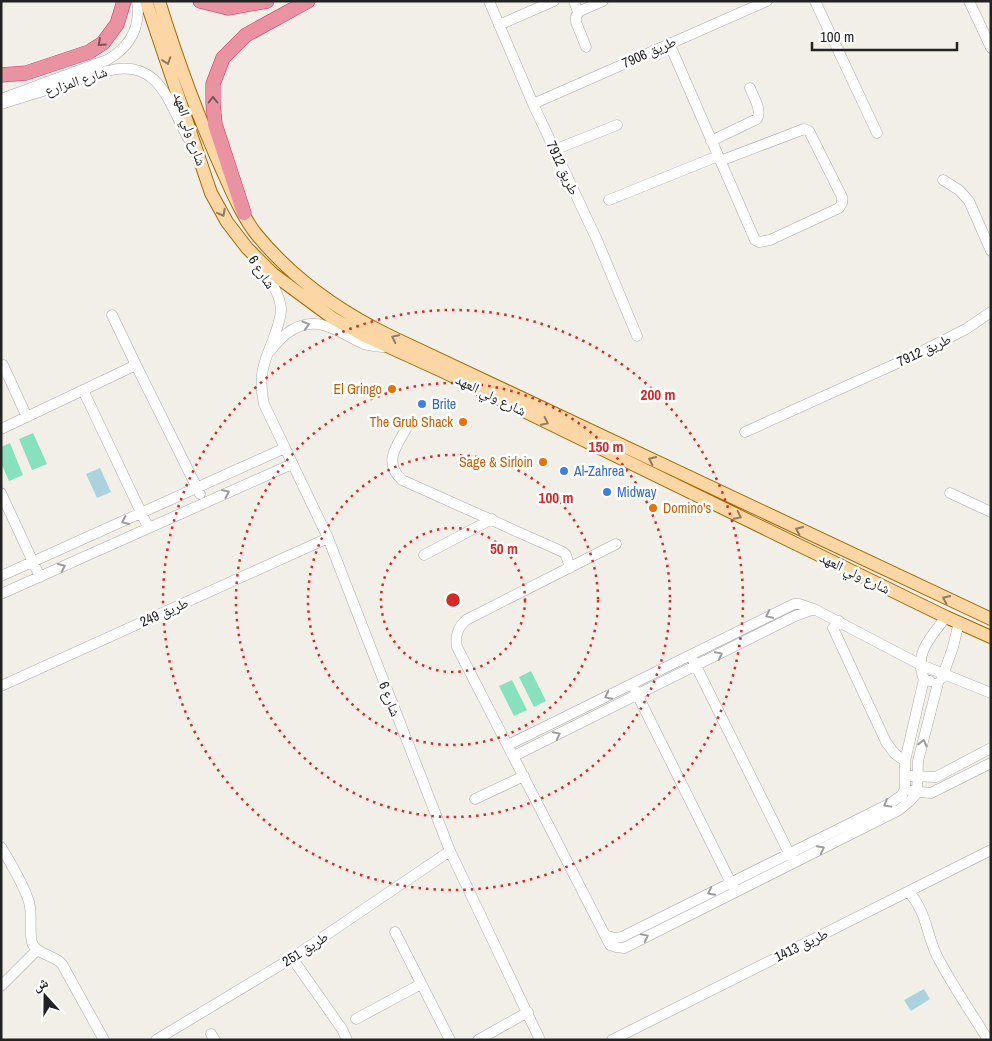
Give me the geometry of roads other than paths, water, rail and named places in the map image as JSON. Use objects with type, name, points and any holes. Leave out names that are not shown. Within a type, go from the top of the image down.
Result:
[{"type":"highway","points":[[1,75],[26,73],[89,52],[103,43],[117,24],[124,1]]},
{"type":"highway","points":[[200,1],[228,8],[267,1]]},
{"type":"highway","points":[[244,214],[215,124],[213,84],[224,58],[246,35],[308,1]]},
{"type":"main road","name":"شارع ولي العهد","points":[[146,1],[211,192],[227,222],[246,248],[272,274],[328,315],[365,336],[444,372],[946,617],[991,637]]},
{"type":"main road","name":"شارع ولي العهد","points":[[158,1],[212,149],[244,214],[256,234],[284,264],[315,292],[371,327],[991,619]]},
{"type":"main road","points":[[946,617],[960,614],[991,627]]},
{"type":"street","name":"شارع المزارع","points":[[1,99],[107,60],[122,50],[133,36],[138,19],[137,1]]},
{"type":"street","name":"طريق 7912","points":[[489,1],[532,104],[596,240],[637,336]]},
{"type":"street","points":[[499,25],[554,1]]},
{"type":"street","points":[[574,1],[578,12],[576,20],[586,47]]},
{"type":"street","points":[[578,12],[603,1]]},
{"type":"street","name":"طريق 7906","points":[[532,104],[767,1]]},
{"type":"street","points":[[814,1],[876,133]]},
{"type":"street","points":[[969,1],[991,47]]},
{"type":"street","points":[[609,200],[719,159],[804,129],[809,131],[842,197],[842,204],[839,208],[770,240],[759,242],[755,240],[719,159],[711,141],[669,43]]},
{"type":"street","name":"شارع المزارع","points":[[1,104],[115,69],[139,70],[160,84],[197,153]]},
{"type":"street","points":[[711,141],[757,119],[759,116],[758,110],[750,88]]},
{"type":"street","points":[[554,150],[617,125]]},
{"type":"street","points":[[943,180],[958,190],[969,201],[991,251]]},
{"type":"street","name":"شارع 6","points":[[246,248],[272,284],[281,309],[279,322],[262,370],[260,386],[268,416],[328,538],[450,851],[540,1040]]},
{"type":"street","name":"طريق 7912","points":[[745,432],[913,356],[966,329],[991,312]]},
{"type":"street","points":[[112,315],[204,502]]},
{"type":"street","points":[[267,353],[287,334],[299,327],[315,323],[330,326],[366,345],[389,347]]},
{"type":"street","points":[[3,365],[27,416]]},
{"type":"street","points":[[1,428],[136,365]]},
{"type":"street","points":[[83,390],[148,528]]},
{"type":"street","points":[[406,429],[392,454],[392,464],[396,474],[402,480],[564,552],[570,568]]},
{"type":"street","points":[[1,576],[285,448]]},
{"type":"street","points":[[1,594],[292,464]]},
{"type":"street","points":[[1,493],[40,577]]},
{"type":"street","points":[[950,493],[991,512]]},
{"type":"street","points":[[424,554],[492,519]]},
{"type":"street","name":"طريق 249","points":[[1,686],[328,538]]},
{"type":"street","points":[[616,544],[466,620],[461,624],[457,634],[457,647],[610,945],[616,948],[624,948],[899,810],[910,801],[917,793],[918,761],[938,683],[954,647],[960,622]]},
{"type":"street","points":[[508,745],[790,605],[799,604],[839,621],[919,664],[991,693]]},
{"type":"street","points":[[514,756],[795,616],[814,609]]},
{"type":"street","points":[[605,934],[614,938],[622,937],[891,803],[902,795],[906,789],[904,761],[924,679],[919,664],[923,650],[946,617]]},
{"type":"street","points":[[839,621],[833,628],[886,742],[895,754],[904,761]]},
{"type":"street","points":[[690,654],[794,863]]},
{"type":"street","points":[[924,679],[938,683]]},
{"type":"street","points":[[632,684],[736,892]]},
{"type":"street","points":[[906,776],[936,777],[991,748]]},
{"type":"street","points":[[906,789],[917,793],[930,793],[991,763]]},
{"type":"street","points":[[475,799],[524,776]]},
{"type":"street","points":[[1,847],[30,903],[32,941],[38,950],[54,957],[62,964],[104,1040]]},
{"type":"street","name":"طريق 1413","points":[[612,1040],[991,850]]},
{"type":"street","name":"طريق 251","points":[[156,1040],[292,958],[450,851]]},
{"type":"street","points":[[909,892],[921,909],[938,958],[988,1040]]},
{"type":"street","points":[[395,932],[450,1040]]},
{"type":"street","points":[[1,986],[38,950]]},
{"type":"street","points":[[292,958],[342,1029],[347,1040]]},
{"type":"street","points":[[356,1019],[422,984]]},
{"type":"street","points":[[478,1040],[528,1012]]},
{"type":"water","points":[[100,468],[111,492],[97,498],[86,474]]},
{"type":"water","points":[[924,989],[930,999],[911,1011],[904,1000]]},
{"type":"place","name":"El Gringo","points":[[392,389]]},
{"type":"place","name":"Brite","points":[[422,404]]},
{"type":"place","name":"The Grub Shack","points":[[463,422]]},
{"type":"place","name":"Sage & Sirloin","points":[[543,462]]},
{"type":"place","name":"Al-Zahrea","points":[[564,471]]},
{"type":"place","name":"Midway","points":[[607,492]]},
{"type":"place","name":"Domino's","points":[[653,508]]}]
